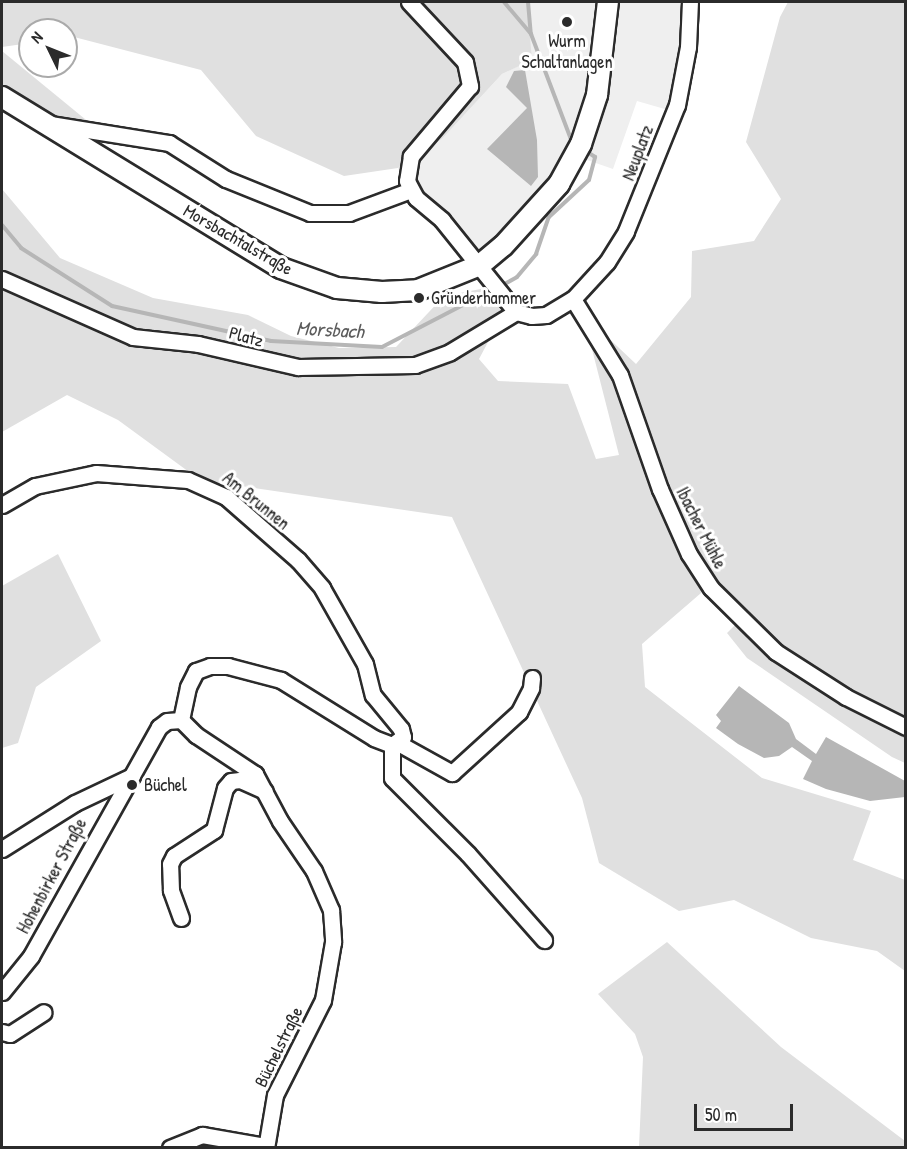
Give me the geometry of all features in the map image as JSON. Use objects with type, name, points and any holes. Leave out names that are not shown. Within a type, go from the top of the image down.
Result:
[{"type":"main road","name":"Morsbachtalstraße","points":[[2,97],[281,268],[313,282],[358,290],[418,290],[480,265],[537,211],[559,184],[581,144],[597,95],[608,2]]},
{"type":"street","points":[[409,2],[465,62],[470,86],[411,156],[406,173],[411,190],[442,220],[494,281],[516,312],[546,315],[573,299]]},
{"type":"street","name":"Neuplatz","points":[[573,299],[618,248],[647,184],[683,86],[690,2]]},
{"type":"street","points":[[44,123],[169,143],[226,179],[310,213],[349,213],[411,190]]},
{"type":"street","name":"Platz","points":[[2,279],[133,336],[198,344],[298,366],[415,365],[450,352],[516,312]]},
{"type":"street","name":"Ibacher Mühle","points":[[573,299],[620,375],[660,489],[689,554],[711,588],[776,652],[846,697],[906,727]]},
{"type":"street","name":"Am Brunnen","points":[[2,505],[35,486],[96,473],[188,480],[207,486],[252,519],[322,588],[365,664],[373,695],[401,729],[403,737],[395,744]]},
{"type":"street","points":[[181,720],[188,687],[196,671],[210,666],[228,666],[280,680],[325,710],[452,772],[519,712],[531,688],[532,678]]},
{"type":"street","points":[[2,849],[75,802],[132,776],[159,727],[167,721],[181,720],[196,735],[250,769],[265,791]]},
{"type":"street","points":[[395,744],[392,778],[468,854],[544,940]]},
{"type":"street","name":"Hohenbirker Straße","points":[[2,992],[31,956],[90,843],[132,776]]},
{"type":"street","points":[[182,918],[171,890],[170,864],[174,856],[214,830],[225,788],[231,781],[240,780],[265,791]]},
{"type":"street","name":"Büchelstraße","points":[[265,791],[280,821],[314,871],[331,910],[333,942],[323,1000],[275,1095],[266,1147]]},
{"type":"street","points":[[2,1032],[10,1034],[44,1012]]},
{"type":"street","points":[[170,1148],[202,1135],[266,1147]]},
{"type":"shaded area","points":[[2,2],[527,2],[532,60],[502,74],[442,139],[398,168],[344,176],[256,136],[201,70],[78,38],[78,18],[18,18],[18,45],[2,47]]},
{"type":"shaded area","points":[[527,2],[699,2],[699,28],[682,114],[637,101],[613,169],[567,153],[494,248],[468,262],[439,220],[411,199],[398,168],[442,139],[502,74],[531,60]]},
{"type":"shaded area","points":[[788,2],[905,2],[905,763],[892,757],[747,658],[727,633],[737,623],[708,587],[642,644],[645,687],[762,778],[871,811],[853,860],[905,880],[905,971],[877,951],[811,938],[734,900],[679,911],[599,863],[582,798],[452,517],[200,480],[118,420],[67,395],[2,432],[2,189],[60,258],[153,298],[248,315],[291,336],[339,348],[396,347],[444,296],[486,288],[503,314],[479,359],[498,381],[568,384],[596,459],[619,455],[583,314],[636,364],[691,297],[692,251],[754,241],[781,199],[746,142],[780,17]]},
{"type":"shaded area","points":[[2,51],[18,64],[18,78],[35,78],[102,133],[66,129],[2,89]]},
{"type":"shaded area","points":[[525,70],[537,140],[538,177],[531,186],[487,149],[527,108],[506,87],[514,71]]},
{"type":"shaded area","points":[[58,554],[101,641],[36,687],[18,743],[2,748],[2,586]]},
{"type":"shaded area","points":[[739,686],[789,723],[796,739],[816,754],[826,737],[905,781],[905,797],[870,801],[826,789],[803,779],[812,761],[792,747],[779,756],[764,758],[738,744],[716,728],[721,721],[716,715]]},
{"type":"shaded area","points":[[667,942],[781,1047],[905,1141],[905,1147],[639,1147],[643,1057],[635,1034],[598,994]]},
{"type":"waterway","name":"Morsbach","points":[[504,2],[531,34]]},
{"type":"waterway","name":"Morsbach","points":[[528,2],[531,34],[572,142]]},
{"type":"waterway","name":"Morsbach","points":[[501,286],[517,277],[536,254],[549,217],[589,180],[595,157],[589,153]]},
{"type":"waterway","name":"Morsbach","points":[[2,225],[21,248],[112,306],[271,341],[382,347],[494,289]]},
{"type":"place","name":"Wurm Schaltanlagen","points":[[567,22]]},
{"type":"place","name":"Gründerhammer","points":[[419,298]]},
{"type":"place","name":"Büchel","points":[[132,785]]}]
